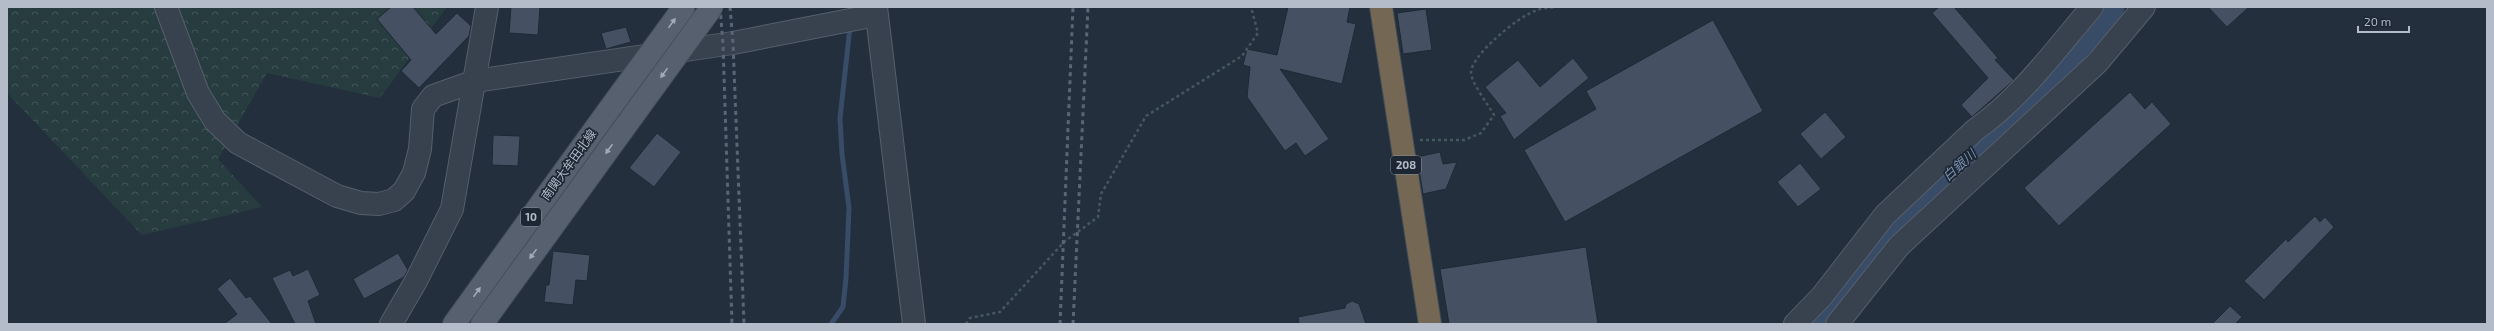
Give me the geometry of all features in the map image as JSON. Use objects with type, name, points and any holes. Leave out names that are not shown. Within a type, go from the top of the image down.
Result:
[{"type":"highway","name":"208","points":[[1381,7],[1430,324]]},
{"type":"main road","name":"南関大牟田北線","points":[[454,324],[684,7]]},
{"type":"main road","name":"南関大牟田北線","points":[[482,324],[712,7]]},
{"type":"street","points":[[166,7],[198,93],[215,121],[238,143],[337,196],[362,203],[379,204],[394,200],[404,191],[414,173],[420,149],[423,109],[433,96],[475,82],[733,43],[876,11],[914,324]]},
{"type":"street","points":[[391,324],[416,281],[452,209],[487,7]]},
{"type":"street","points":[[1794,324],[1822,296],[1885,215],[1975,130],[1991,119],[2040,68],[2092,7]]},
{"type":"street","points":[[1837,324],[1899,246],[2097,63],[2144,7]]},
{"type":"path","points":[[966,324],[970,318],[1000,312],[1064,242],[1098,217],[1101,194],[1146,116],[1242,56],[1258,33],[1251,7]]},
{"type":"path","points":[[1402,140],[1464,140],[1481,133],[1494,115],[1471,75],[1471,67],[1494,40],[1518,20],[1534,11],[1556,7]]},
{"type":"green space","points":[[7,7],[447,7],[380,98],[267,73],[218,159],[262,207],[142,235],[7,93]]},
{"type":"building","points":[[391,7],[413,7],[436,34],[457,13],[471,26],[469,36],[419,88],[401,71],[411,60],[377,19]]},
{"type":"building","points":[[511,7],[540,7],[538,35],[509,33]]},
{"type":"building","points":[[1288,7],[1350,7],[1347,22],[1356,24],[1342,84],[1280,69],[1329,139],[1305,156],[1296,143],[1285,151],[1247,97],[1250,67],[1243,65],[1247,49],[1277,55]]},
{"type":"building","points":[[1939,7],[1954,7],[1998,58],[1995,60],[2014,80],[1972,117],[1961,105],[1988,78],[1932,13]]},
{"type":"building","points":[[2208,7],[2249,7],[2227,27]]},
{"type":"building","points":[[1426,9],[1432,50],[1403,54],[1397,13]]},
{"type":"building","points":[[1713,20],[1763,111],[1565,222],[1524,150],[1596,109],[1586,91]]},
{"type":"building","points":[[626,27],[631,42],[606,49],[601,33]]},
{"type":"building","points":[[1573,58],[1589,78],[1514,140],[1500,116],[1506,113],[1485,87],[1518,60],[1540,87]]},
{"type":"building","points":[[2130,92],[2145,109],[2152,102],[2171,124],[2059,226],[2024,188]]},
{"type":"building","points":[[1825,112],[1846,137],[1821,159],[1800,134]]},
{"type":"building","points":[[657,133],[681,152],[654,187],[629,168]]},
{"type":"building","points":[[493,135],[520,136],[518,166],[492,165]]},
{"type":"building","points":[[1440,152],[1443,164],[1457,162],[1446,189],[1423,194],[1417,157]]},
{"type":"building","points":[[1800,163],[1821,189],[1798,207],[1777,182]]},
{"type":"building","points":[[2315,216],[2320,222],[2325,217],[2334,227],[2264,300],[2244,281],[2286,239],[2288,242]]},
{"type":"building","points":[[1586,247],[1598,324],[1449,324],[1440,269]]},
{"type":"building","points":[[553,251],[590,255],[587,281],[576,280],[573,305],[544,302],[546,285],[549,285]]},
{"type":"building","points":[[398,253],[408,270],[404,277],[364,299],[353,279]]},
{"type":"building","points":[[308,269],[320,295],[308,301],[316,324],[295,324],[272,278],[290,270],[293,276]]},
{"type":"building","points":[[230,278],[246,298],[250,296],[272,324],[224,324],[237,314],[217,289]]},
{"type":"building","points":[[1352,301],[1359,304],[1366,324],[1299,324],[1298,317],[1345,308],[1346,304]]},
{"type":"building","points":[[2230,306],[2242,317],[2235,324],[2212,324]]},
{"type":"waterway","name":"白銀川","points":[[1813,324],[1833,302],[1867,254],[1886,232],[1971,155],[2007,120],[2109,7]]},
{"type":"waterway","points":[[831,324],[843,307],[846,278],[849,208],[842,154],[840,118],[850,27]]},
{"type":"railway","points":[[720,7],[723,44],[732,324]]},
{"type":"railway","points":[[730,7],[733,43],[744,324]]},
{"type":"railway","points":[[1060,324],[1073,7]]},
{"type":"railway","points":[[1073,324],[1088,7]]}]
